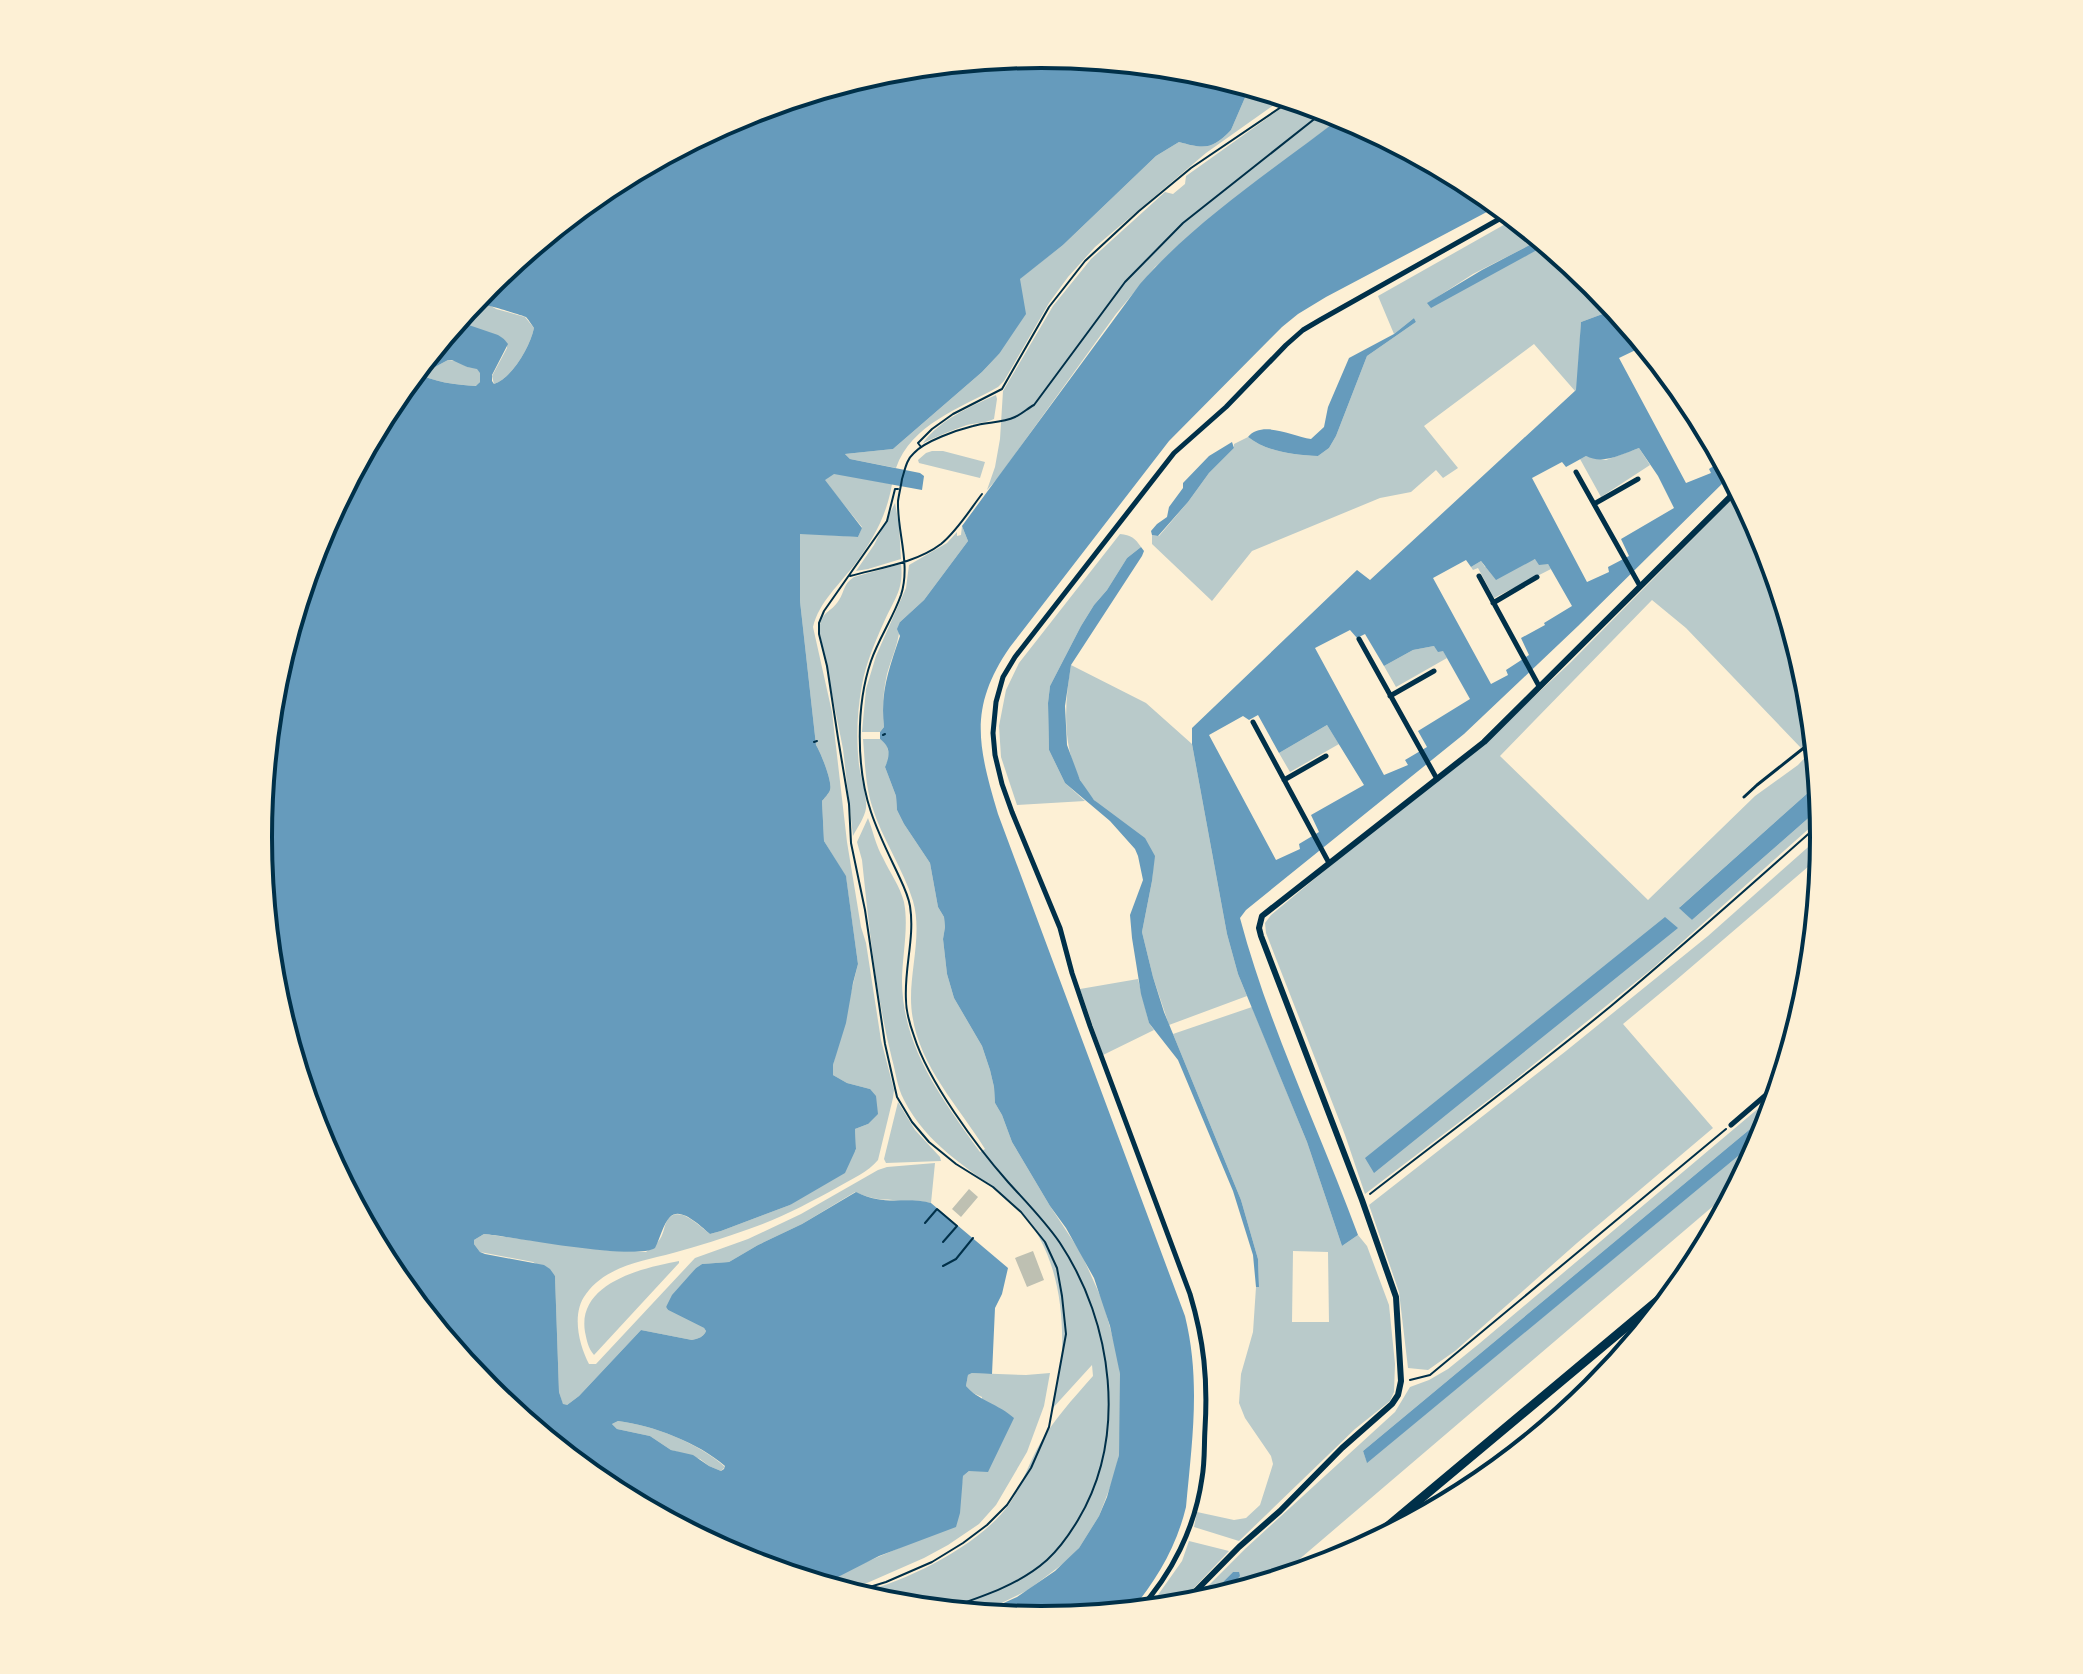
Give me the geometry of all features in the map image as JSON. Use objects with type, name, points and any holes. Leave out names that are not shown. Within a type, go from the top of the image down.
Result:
[{"type":"highway","points":[[1396,1519],[1651,1306]]},
{"type":"street","points":[[1149,1598],[1175,1560],[1188,1532],[1203,1476],[1207,1391],[1200,1328],[1090,1026],[1060,928],[1002,784],[993,733],[996,702],[1003,677],[1015,657],[1174,453],[1226,407],[1286,345],[1303,330],[1499,219]]},
{"type":"street","points":[[1576,472],[1640,586]]},
{"type":"street","points":[[1594,504],[1638,479]]},
{"type":"street","points":[[1199,1589],[1342,1448],[1392,1404],[1401,1381],[1396,1297],[1259,928],[1262,916],[1484,742],[1731,496]]},
{"type":"street","points":[[1479,576],[1539,686]]},
{"type":"street","points":[[1493,603],[1537,577]]},
{"type":"street","points":[[1359,639],[1437,779]]},
{"type":"street","points":[[1390,696],[1434,671]]},
{"type":"street","points":[[1253,722],[1329,863]]},
{"type":"street","points":[[1284,780],[1326,756]]},
{"type":"street","points":[[1731,1125],[1766,1095]]},
{"type":"lane","points":[[1744,797],[1805,747]]},
{"type":"path","points":[[921,447],[918,443],[932,429],[953,414],[1002,389],[1049,307],[1085,261],[1191,168],[1282,107]]},
{"type":"path","points":[[967,1602],[1017,1580],[1045,1562],[1066,1540],[1099,1476],[1109,1401],[1107,1368],[1095,1318],[1074,1269],[1061,1244],[988,1158],[929,1069],[914,1037],[906,1002],[913,927],[909,900],[869,809],[859,724],[870,663],[901,595],[905,575],[898,501],[905,468],[909,458],[921,447],[973,426],[1016,417],[1034,405],[1125,282],[1183,223],[1315,119]]},
{"type":"path","points":[[871,1587],[932,1562],[975,1534],[1007,1505],[1031,1468],[1049,1427],[1066,1334],[1057,1268],[1045,1242],[1021,1212],[993,1187],[956,1164],[929,1142],[912,1122],[897,1097],[885,1044],[865,910],[851,843],[849,804],[819,623],[824,611],[887,521],[895,489],[900,490]]},
{"type":"path","points":[[848,576],[918,557],[940,545],[982,494]]},
{"type":"path","points":[[1362,1200],[1588,1025],[1669,958],[1810,833]]},
{"type":"path","points":[[1401,1381],[1430,1375],[1731,1125]]},
{"type":"path","points":[[925,1223],[937,1209],[957,1226],[943,1242]]},
{"type":"path","points":[[943,1266],[956,1259],[973,1238]]},
{"type":"shaded area","points":[[1246,96],[1274,104],[1206,153],[1095,247],[1049,303],[998,387],[953,410],[925,429],[903,453],[896,468],[850,459],[845,454],[893,449],[982,372],[999,354],[1019,279],[1063,245],[1156,156],[1179,142],[1195,146],[1213,144],[1231,130]]},
{"type":"shaded area","points":[[1283,107],[1331,125],[1225,207],[1155,267],[1116,314],[987,490],[1000,439],[1003,391],[1053,306],[1091,259],[1165,192],[1173,194],[1185,184],[1186,176]]},
{"type":"shaded area","points":[[1506,224],[1531,244],[1473,274],[1428,303],[1537,249],[1604,313],[1581,322],[1577,390],[1534,344],[1424,426],[1458,468],[1443,478],[1436,470],[1411,492],[1380,498],[1252,551],[1212,601],[1152,544],[1152,535],[1159,536],[1209,473],[1234,448],[1234,444],[1248,437],[1264,446],[1291,454],[1318,456],[1329,448],[1367,356],[1416,322],[1414,318],[1394,334],[1378,296]]},
{"type":"shaded area","points":[[488,304],[525,317],[534,328],[519,361],[501,381],[494,384],[492,376],[507,348],[504,339],[468,325]]},
{"type":"shaded area","points":[[448,360],[457,361],[477,368],[480,382],[477,386],[453,384],[426,376]]},
{"type":"shaded area","points":[[996,395],[994,419],[967,425],[923,443],[946,421]]},
{"type":"shaded area","points":[[1639,448],[1650,465],[1601,497],[1580,459],[1586,456],[1606,460]]},
{"type":"shaded area","points":[[932,451],[985,462],[980,478],[919,463],[918,460]]},
{"type":"shaded area","points":[[834,473],[892,484],[883,517],[873,536],[825,601],[813,627],[832,712],[847,842],[861,927],[881,1040],[894,1090],[878,1160],[854,1178],[772,1220],[711,1242],[626,1266],[604,1277],[586,1294],[579,1310],[578,1329],[585,1356],[589,1364],[596,1364],[695,1258],[748,1239],[801,1214],[878,1170],[935,1163],[931,1203],[876,1199],[855,1192],[729,1262],[702,1264],[666,1307],[704,1328],[704,1335],[692,1340],[641,1330],[579,1396],[563,1405],[559,1392],[555,1276],[533,1262],[480,1252],[474,1240],[484,1234],[612,1251],[646,1252],[660,1239],[667,1221],[677,1214],[710,1234],[721,1231],[790,1205],[856,1150],[855,1129],[868,1124],[870,1089],[847,1083],[833,1075],[858,964],[846,877],[824,841],[822,801],[830,786],[816,745],[800,601],[800,533],[858,537],[862,527],[824,480]]},
{"type":"shaded area","points":[[1732,499],[1770,590],[1796,687],[1805,744],[1801,748],[1686,628],[1652,600],[1500,756],[1648,900],[1755,796],[1806,757],[1809,792],[1680,907],[1692,920],[1810,817],[1810,828],[1653,968],[1512,1082],[1365,1194],[1266,933],[1265,923],[1376,828],[1491,737],[1570,663]]},
{"type":"shaded area","points":[[895,503],[901,559],[856,571],[874,545]]},
{"type":"shaded area","points":[[962,526],[968,541],[924,600],[900,622],[885,687],[884,727],[880,732],[862,732],[866,689],[876,656],[906,588],[909,565],[947,543],[957,532],[957,536],[961,535]]},
{"type":"shaded area","points":[[1120,534],[1137,541],[1141,547],[1127,558],[1094,605],[1050,686],[1049,750],[1065,783],[1085,801],[1017,805],[1001,757],[999,726],[1006,690],[1019,663]]},
{"type":"shaded area","points":[[1536,559],[1548,564],[1551,569],[1494,598],[1478,568],[1473,570],[1471,567],[1481,561],[1485,567]]},
{"type":"shaded area","points":[[901,564],[900,588],[874,645],[862,685],[858,745],[866,808],[853,836],[843,749],[819,629],[823,618],[839,600],[850,580]]},
{"type":"shaded area","points":[[1434,646],[1443,650],[1447,658],[1396,687],[1384,666],[1413,650]]},
{"type":"shaded area","points":[[1071,665],[1146,703],[1192,744],[1227,934],[1247,996],[1169,1025],[1142,932],[1154,856],[1102,808],[1076,771],[1070,754],[1066,718]]},
{"type":"shaded area","points":[[1327,725],[1339,744],[1290,772],[1279,753]]},
{"type":"shaded area","points":[[863,739],[880,739],[886,743],[890,757],[885,767],[896,796],[897,810],[930,863],[938,907],[944,917],[947,974],[954,998],[982,1046],[994,1087],[995,1103],[1012,1142],[1081,1253],[1103,1302],[1117,1353],[1120,1374],[1119,1455],[1099,1516],[1068,1560],[1028,1590],[999,1604],[941,1599],[877,1588],[917,1572],[961,1548],[997,1519],[1014,1497],[1049,1429],[1093,1376],[1092,1365],[1051,1410],[1060,1365],[1062,1329],[1057,1286],[1044,1246],[1020,1211],[948,1154],[924,1130],[900,1090],[886,1035],[857,842],[868,818],[878,849],[904,902],[906,932],[902,982],[909,1030],[939,1093],[980,1152],[985,1149],[937,1078],[918,1040],[911,998],[916,937],[913,901],[881,830],[867,781]]},
{"type":"shaded area","points":[[1810,846],[1809,866],[1623,1024],[1713,1128],[1455,1351],[1428,1370],[1408,1368],[1399,1292],[1369,1205],[1708,936]]},
{"type":"shaded area","points":[[1138,979],[1149,1023],[1154,1030],[1103,1055],[1080,989]]},
{"type":"shaded area","points":[[1252,1007],[1307,1142],[1342,1246],[1358,1235],[1367,1246],[1389,1305],[1395,1364],[1394,1392],[1390,1401],[1355,1429],[1239,1541],[1194,1527],[1197,1512],[1234,1520],[1246,1518],[1260,1505],[1273,1464],[1239,1403],[1241,1374],[1253,1332],[1256,1287],[1259,1287],[1258,1259],[1241,1200],[1173,1034]],"holes":[[[1293,1251],[1328,1252],[1329,1322],[1292,1322]]]},
{"type":"shaded area","points":[[898,1102],[915,1130],[941,1161],[886,1163],[884,1159]]},
{"type":"shaded area","points":[[1762,1106],[1754,1126],[1363,1451],[1367,1462],[1742,1153],[1717,1202],[1295,1563],[1229,1583],[1233,1572],[1220,1585],[1206,1588],[1395,1412],[1410,1387],[1448,1369]]},
{"type":"shaded area","points":[[679,1261],[594,1355],[585,1332],[585,1315],[591,1301],[615,1281],[648,1268]]},
{"type":"shaded area","points":[[1050,1373],[1044,1406],[1027,1452],[996,1505],[979,1524],[948,1545],[867,1583],[832,1577],[913,1542],[961,1490],[963,1476],[975,1470],[982,1397],[968,1391],[968,1375]]},
{"type":"shaded area","points":[[618,1421],[674,1436],[702,1450],[725,1467],[721,1471],[700,1459],[671,1450],[650,1436],[617,1429],[612,1424]]},
{"type":"shaded area","points":[[1189,1541],[1229,1551],[1191,1591],[1157,1597],[1182,1561]]},
{"type":"water","points":[[1042,68],[1142,75],[1246,96],[1231,130],[1224,137],[1207,146],[1179,142],[1156,156],[1063,245],[1020,279],[1026,314],[999,354],[982,372],[893,449],[845,454],[850,459],[920,473],[924,476],[922,490],[834,474],[825,480],[862,528],[858,537],[800,534],[800,601],[816,745],[830,786],[822,801],[824,841],[846,876],[858,964],[833,1075],[847,1083],[870,1089],[876,1096],[878,1114],[868,1124],[855,1129],[856,1149],[845,1173],[790,1205],[710,1234],[691,1219],[675,1214],[665,1224],[655,1248],[643,1251],[600,1250],[484,1234],[474,1240],[480,1252],[544,1265],[555,1276],[559,1392],[563,1404],[567,1405],[641,1330],[692,1340],[704,1335],[704,1328],[666,1307],[672,1295],[696,1268],[702,1264],[729,1262],[856,1192],[876,1199],[931,1203],[1008,1268],[995,1308],[992,1374],[972,1373],[968,1375],[966,1386],[1014,1418],[988,1472],[969,1471],[963,1476],[956,1527],[879,1556],[836,1578],[747,1547],[657,1503],[573,1447],[498,1381],[431,1305],[376,1221],[331,1131],[299,1036],[279,937],[272,837],[279,737],[299,638],[331,543],[376,452],[402,410],[426,377],[453,384],[476,386],[480,382],[477,369],[452,360],[433,367],[468,325],[498,335],[508,344],[492,375],[494,384],[501,381],[519,361],[534,328],[526,317],[486,305],[534,259],[614,198],[701,147],[794,109],[842,94],[941,75]],"holes":[[[618,1421],[660,1431],[689,1443],[725,1466],[724,1469],[721,1471],[693,1455],[671,1450],[650,1436],[617,1429],[612,1424]]]},
{"type":"water","points":[[1331,125],[1382,147],[1426,171],[1488,211],[1326,297],[1282,327],[1169,441],[1010,647],[988,689],[982,709],[982,747],[998,814],[1185,1316],[1194,1388],[1186,1507],[1177,1536],[1164,1562],[1140,1599],[1042,1606],[1001,1604],[1055,1571],[1079,1548],[1099,1516],[1119,1455],[1120,1374],[1110,1326],[1094,1278],[1012,1142],[995,1103],[994,1087],[982,1046],[954,998],[947,974],[944,917],[938,907],[930,863],[897,810],[896,796],[885,767],[888,752],[880,739],[880,732],[884,727],[886,681],[900,636],[897,629],[900,622],[924,600],[968,541],[962,526],[1140,284],[1186,238]]},
{"type":"water","points":[[1531,244],[1538,250],[1431,308],[1427,303]]},
{"type":"water","points":[[1604,313],[1636,350],[1619,358],[1686,483],[1711,473],[1709,469],[1714,466],[1723,483],[1464,734],[1240,918],[1265,999],[1358,1235],[1342,1246],[1307,1142],[1238,974],[1227,934],[1192,744],[1192,728],[1357,570],[1370,580],[1576,390],[1581,322]],"holes":[[[1639,448],[1674,508],[1621,539],[1629,556],[1608,567],[1609,572],[1587,582],[1532,478],[1562,462],[1566,467],[1586,456],[1606,459]],[[1535,559],[1539,565],[1548,564],[1572,606],[1521,638],[1529,655],[1506,670],[1508,675],[1491,684],[1433,578],[1466,560],[1471,567],[1481,561],[1496,580]],[[1350,630],[1357,638],[1365,634],[1384,666],[1413,650],[1434,646],[1438,652],[1443,651],[1470,699],[1418,731],[1427,747],[1405,760],[1408,765],[1384,775],[1315,648]],[[1258,715],[1279,753],[1327,725],[1364,785],[1311,815],[1319,832],[1299,844],[1300,849],[1276,860],[1209,735],[1243,716],[1249,720]]]},
{"type":"water","points":[[1414,318],[1416,322],[1367,356],[1336,436],[1329,448],[1318,456],[1272,449],[1248,437],[1254,432],[1269,429],[1311,439],[1324,427],[1328,407],[1349,358],[1394,334]]},
{"type":"water","points":[[1232,442],[1234,448],[1209,473],[1188,502],[1158,536],[1152,535],[1151,531],[1167,517],[1169,507],[1183,488],[1183,483],[1209,456]]},
{"type":"water","points":[[1141,547],[1144,551],[1142,556],[1071,665],[1065,706],[1067,745],[1080,780],[1094,800],[1145,838],[1155,856],[1142,932],[1164,1012],[1241,1200],[1258,1259],[1259,1287],[1256,1287],[1253,1255],[1233,1191],[1178,1060],[1149,1023],[1141,994],[1130,915],[1143,880],[1138,856],[1110,821],[1065,783],[1049,750],[1050,686],[1094,605],[1127,558]]},
{"type":"water","points":[[1809,792],[1810,817],[1692,920],[1679,908]]},
{"type":"water","points":[[1665,917],[1678,928],[1374,1173],[1365,1158]]},
{"type":"water","points":[[1754,1126],[1742,1153],[1367,1463],[1363,1451]]},
{"type":"water","points":[[1233,1572],[1239,1572],[1240,1576],[1235,1581],[1220,1585]]},
{"type":"building","points":[[969,1189],[978,1197],[961,1217],[952,1209]]},
{"type":"building","points":[[1033,1251],[1044,1280],[1027,1287],[1015,1258]]}]
